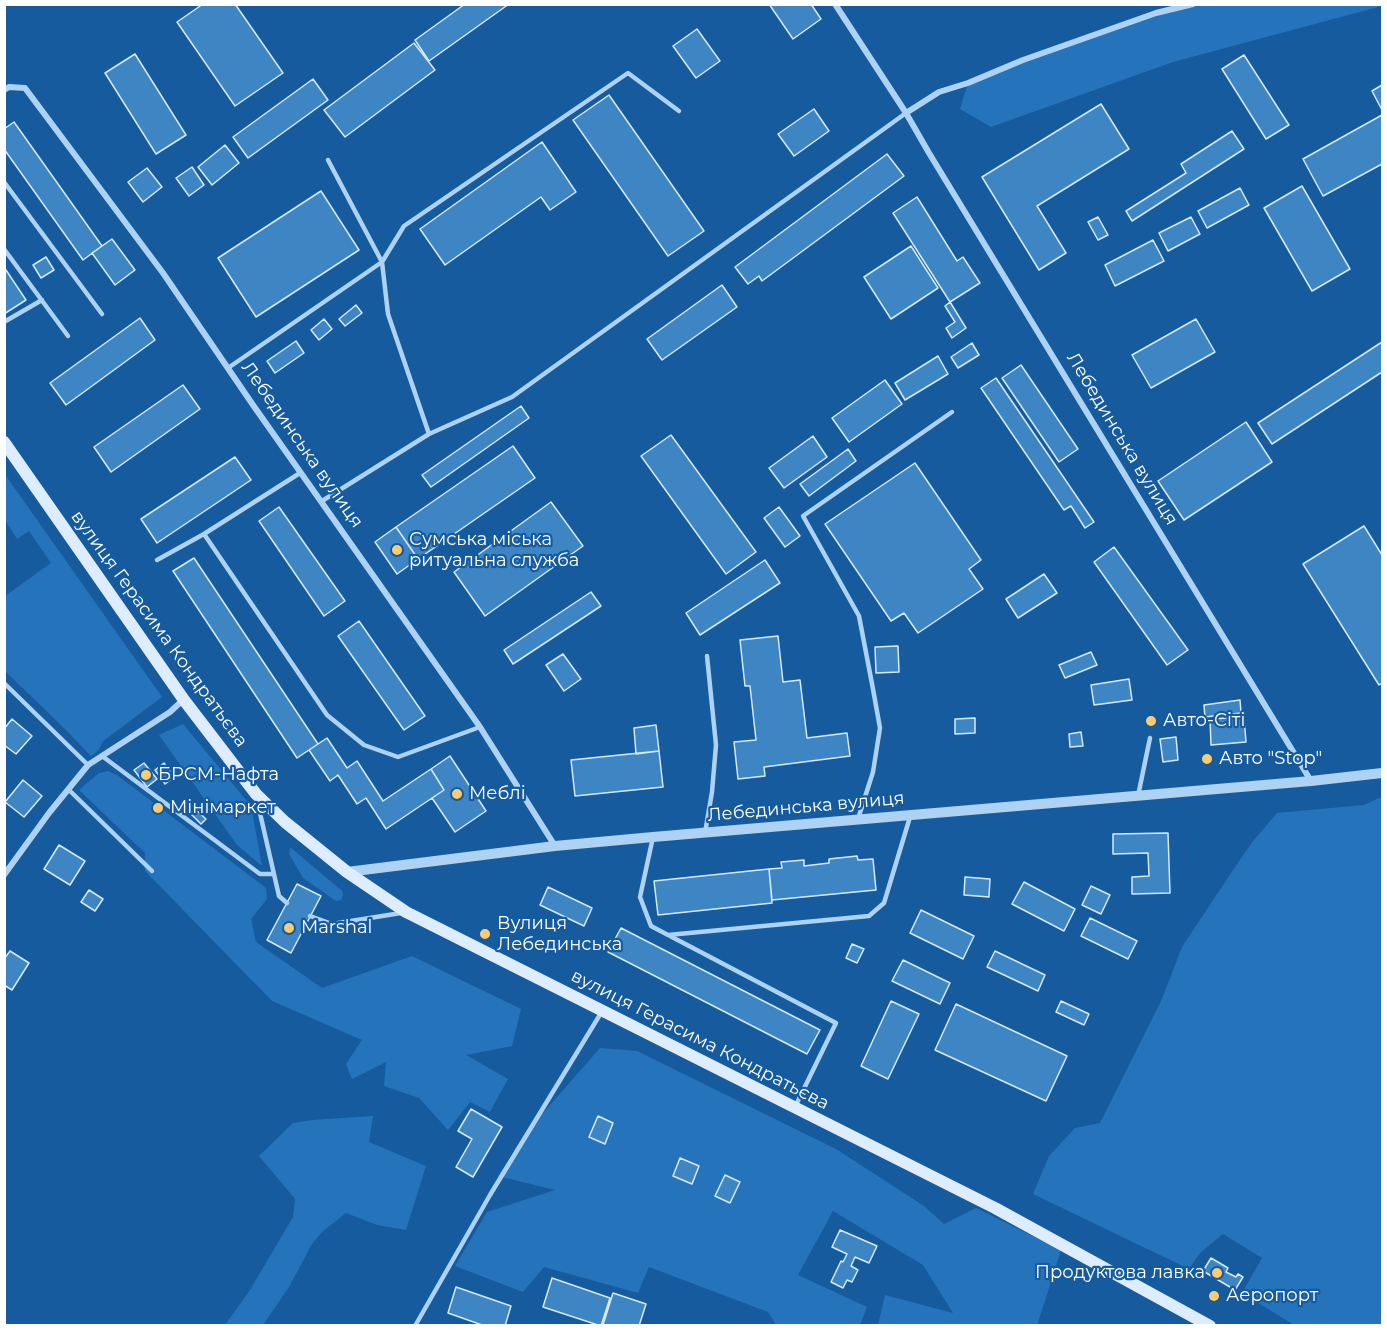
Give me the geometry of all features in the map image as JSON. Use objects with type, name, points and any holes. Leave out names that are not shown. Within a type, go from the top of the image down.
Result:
[{"type":"main road","name":"вулиця Герасима Кондратьєва","points":[[4,442],[184,700],[256,794],[285,822],[347,872],[406,912],[995,1208],[1210,1326]]},
{"type":"street","name":"Лебединська вулиця","points":[[835,4],[906,113],[1311,781]]},
{"type":"street","points":[[906,113],[939,92],[968,83],[1023,60],[1156,13],[1193,4]]},
{"type":"street","name":"Лебединська вулиця","points":[[4,90],[9,87],[25,88],[163,273],[300,473],[480,727],[555,846]]},
{"type":"street","points":[[4,874],[88,765],[170,712],[184,700]]},
{"type":"street","name":"Лебединська вулиця","points":[[347,872],[555,846],[1383,773]]},
{"type":"lane","points":[[228,368],[382,262],[404,226],[628,73],[679,111]]},
{"type":"lane","points":[[322,501],[429,434],[512,397],[906,113]]},
{"type":"lane","points":[[328,160],[382,262],[388,314],[429,434]]},
{"type":"lane","points":[[4,182],[102,314]]},
{"type":"lane","points":[[4,249],[68,336]]},
{"type":"lane","points":[[4,322],[42,300]]},
{"type":"lane","points":[[858,819],[873,772],[880,728],[873,689],[859,616],[803,516],[952,412]]},
{"type":"lane","points":[[157,560],[204,534],[300,473]]},
{"type":"lane","points":[[204,534],[327,715],[364,745],[398,757],[480,727]]},
{"type":"lane","points":[[705,832],[712,792],[716,745],[707,656]]},
{"type":"lane","points":[[4,682],[88,765]]},
{"type":"lane","points":[[1138,796],[1150,738]]},
{"type":"lane","points":[[102,756],[260,874],[273,874]]},
{"type":"lane","points":[[68,789],[152,871]]},
{"type":"lane","points":[[256,794],[279,896],[287,903]]},
{"type":"lane","points":[[668,935],[869,916],[884,903],[911,815]]},
{"type":"lane","points":[[653,837],[640,897],[651,926],[836,1023],[795,1107]]},
{"type":"lane","points":[[310,916],[332,924],[406,912]]},
{"type":"lane","points":[[415,1326],[490,1195],[603,1011]]},
{"type":"shaded area","points":[[1193,4],[1382,6],[1173,62],[991,127],[960,109],[968,83],[1156,13]]},
{"type":"shaded area","points":[[4,473],[162,697],[102,742],[99,750],[91,756],[5,671],[5,596],[51,563],[29,531],[17,539],[5,520]]},
{"type":"shaded area","points":[[183,724],[251,806],[262,866],[237,845],[159,735]]},
{"type":"shaded area","points":[[108,771],[117,775],[266,888],[267,899],[251,919],[256,942],[322,988],[412,956],[521,1009],[512,1046],[466,1055],[508,1079],[490,1112],[470,1102],[448,1130],[419,1098],[384,1086],[386,1062],[352,1079],[346,1064],[362,1040],[272,1001],[145,871],[145,853],[79,790],[99,773]]},
{"type":"shaded area","points":[[1382,798],[1382,1325],[1294,1325],[1242,1293],[1262,1258],[1223,1234],[1200,1253],[1189,1269],[1033,1194],[1049,1156],[1075,1128],[1100,1123],[1161,1001],[1182,947],[1253,841],[1277,813],[1364,805]]},
{"type":"shaded area","points":[[290,847],[342,891],[341,900],[336,901],[303,878],[289,854]]},
{"type":"shaded area","points":[[600,1048],[637,1051],[836,1149],[924,1206],[944,1224],[976,1208],[1061,1250],[1037,1326],[878,1325],[885,1295],[953,1313],[923,1265],[833,1211],[798,1275],[867,1307],[860,1325],[776,1325],[768,1312],[649,1267],[638,1293],[544,1267],[523,1292],[455,1266],[487,1212],[555,1190],[498,1176],[529,1129]]},
{"type":"shaded area","points":[[373,1116],[369,1142],[426,1166],[406,1230],[377,1225],[346,1213],[323,1231],[312,1244],[289,1287],[263,1325],[225,1325],[250,1290],[293,1217],[295,1199],[259,1156],[293,1123]]},
{"type":"building","points":[[203,4],[235,4],[283,73],[235,106],[177,22]]},
{"type":"building","points":[[465,4],[509,4],[429,61],[415,40]]},
{"type":"building","points":[[769,4],[811,4],[821,19],[793,39]]},
{"type":"building","points":[[697,29],[720,61],[696,78],[673,46]]},
{"type":"building","points":[[414,43],[435,70],[345,137],[324,110]]},
{"type":"building","points":[[135,54],[186,135],[156,154],[105,73]]},
{"type":"building","points":[[1244,55],[1289,125],[1266,139],[1222,69]]},
{"type":"building","points":[[313,79],[328,100],[248,158],[233,137]]},
{"type":"building","points":[[1382,85],[1382,110],[1372,91]]},
{"type":"building","points":[[609,95],[704,231],[668,256],[573,120]]},
{"type":"building","points":[[1101,104],[1129,149],[1037,206],[1066,253],[1039,270],[982,177]]},
{"type":"building","points":[[814,109],[829,131],[794,156],[778,134]]},
{"type":"building","points":[[1382,115],[1382,164],[1323,196],[1303,159]]},
{"type":"building","points":[[14,122],[102,246],[83,260],[4,149],[4,129]]},
{"type":"building","points":[[1232,131],[1244,149],[1132,221],[1126,211],[1186,173],[1181,164]]},
{"type":"building","points":[[542,142],[576,192],[550,210],[541,197],[445,265],[420,229]]},
{"type":"building","points":[[225,145],[239,163],[212,185],[198,167]]},
{"type":"building","points":[[887,154],[904,176],[762,281],[759,276],[748,284],[735,267]]},
{"type":"building","points":[[192,167],[204,185],[189,196],[176,178]]},
{"type":"building","points":[[147,168],[162,187],[143,202],[128,182]]},
{"type":"building","points":[[1302,186],[1350,269],[1312,291],[1264,208]]},
{"type":"building","points":[[1240,188],[1249,205],[1207,228],[1198,211]]},
{"type":"building","points":[[321,191],[359,250],[256,317],[218,258]]},
{"type":"building","points":[[917,197],[957,261],[963,257],[980,283],[950,302],[893,213]]},
{"type":"building","points":[[1098,217],[1108,235],[1098,240],[1088,222]]},
{"type":"building","points":[[1191,217],[1200,234],[1168,251],[1159,233]]},
{"type":"building","points":[[112,239],[135,270],[115,285],[92,253]]},
{"type":"building","points":[[1153,240],[1164,261],[1115,286],[1105,265]]},
{"type":"building","points":[[911,246],[938,288],[891,319],[864,277]]},
{"type":"building","points":[[46,257],[54,270],[41,278],[33,265]]},
{"type":"building","points":[[4,267],[26,300],[4,314]]},
{"type":"building","points":[[722,285],[737,307],[662,360],[647,339]]},
{"type":"building","points":[[950,302],[966,328],[952,338],[946,328],[955,322],[945,306]]},
{"type":"building","points":[[356,305],[362,313],[345,326],[339,319]]},
{"type":"building","points":[[140,318],[155,340],[66,405],[50,383]]},
{"type":"building","points":[[324,319],[332,329],[319,340],[311,330]]},
{"type":"building","points":[[1196,319],[1215,352],[1151,388],[1132,355]]},
{"type":"building","points":[[296,341],[304,353],[275,373],[267,361]]},
{"type":"building","points":[[1382,342],[1382,372],[1272,444],[1258,423]]},
{"type":"building","points":[[972,343],[979,355],[958,368],[951,357]]},
{"type":"building","points":[[938,356],[948,374],[905,400],[895,383]]},
{"type":"building","points":[[1021,365],[1078,449],[1059,462],[1002,378]]},
{"type":"building","points":[[996,378],[1094,522],[1085,528],[1071,506],[1064,510],[981,388]]},
{"type":"building","points":[[885,380],[902,404],[849,442],[832,418]]},
{"type":"building","points":[[183,385],[200,409],[111,472],[94,447]]},
{"type":"building","points":[[521,406],[529,418],[431,487],[422,475]]},
{"type":"building","points":[[1246,422],[1272,462],[1184,520],[1158,481]]},
{"type":"building","points":[[671,435],[756,552],[726,574],[641,456]]},
{"type":"building","points":[[813,436],[827,457],[784,488],[769,468]]},
{"type":"building","points":[[513,446],[535,478],[418,559],[396,527]]},
{"type":"building","points":[[848,449],[856,461],[809,496],[800,484]]},
{"type":"building","points":[[235,457],[251,480],[157,543],[141,519]]},
{"type":"building","points":[[915,463],[981,560],[969,569],[983,589],[918,633],[904,613],[891,621],[825,524]]},
{"type":"building","points":[[551,502],[583,546],[485,616],[454,572]]},
{"type":"building","points":[[279,507],[345,601],[324,616],[259,521]]},
{"type":"building","points":[[779,507],[800,536],[785,547],[764,518]]},
{"type":"building","points":[[1364,526],[1382,555],[1382,683],[1379,685],[1303,564]]},
{"type":"building","name":"Сумська міська ритуальна служба","points":[[396,527],[418,559],[397,574],[375,542]]},
{"type":"building","points":[[1114,547],[1188,650],[1167,665],[1094,562]]},
{"type":"building","points":[[194,558],[318,744],[297,758],[173,571]]},
{"type":"building","points":[[765,560],[780,583],[700,635],[686,613]]},
{"type":"building","points":[[1044,574],[1057,593],[1018,618],[1006,599]]},
{"type":"building","points":[[591,592],[601,606],[513,664],[504,650]]},
{"type":"building","points":[[359,621],[425,716],[404,730],[338,636]]},
{"type":"building","points":[[778,636],[783,682],[800,680],[807,738],[847,733],[850,756],[764,767],[765,776],[738,779],[734,742],[756,740],[750,686],[745,686],[740,640]]},
{"type":"building","points":[[898,646],[899,672],[876,673],[875,647]]},
{"type":"building","points":[[1091,652],[1097,665],[1065,678],[1059,665]]},
{"type":"building","points":[[563,654],[581,679],[564,691],[546,665]]},
{"type":"building","points":[[1129,679],[1132,700],[1094,705],[1091,685]]},
{"type":"building","points":[[1240,700],[1241,713],[1205,717],[1204,705]]},
{"type":"building","points":[[1244,717],[1246,742],[1211,745],[1210,719]]},
{"type":"building","points":[[975,718],[975,733],[955,734],[955,719]]},
{"type":"building","points":[[12,719],[32,736],[16,754],[4,745],[4,729]]},
{"type":"building","points":[[656,725],[659,751],[636,754],[634,728]]},
{"type":"building","points":[[1081,732],[1083,746],[1070,747],[1069,734]]},
{"type":"building","points":[[1176,737],[1178,760],[1163,762],[1160,739]]},
{"type":"building","points":[[327,738],[347,768],[357,761],[383,801],[431,769],[444,790],[386,829],[366,798],[357,804],[338,775],[330,781],[309,750]]},
{"type":"building","points":[[659,751],[663,787],[575,796],[571,760]]},
{"type":"building","name":"Меблі","points":[[450,756],[486,811],[455,832],[432,798],[444,790],[431,769]]},
{"type":"building","name":"БРСМ-Нафта","points":[[144,763],[157,779],[147,787],[134,770]]},
{"type":"building","points":[[164,763],[174,777],[165,784],[155,770]]},
{"type":"building","points":[[23,780],[42,796],[24,817],[5,802]]},
{"type":"building","points":[[195,809],[206,819],[201,824],[191,814]]},
{"type":"building","points":[[1168,833],[1170,893],[1132,894],[1132,877],[1149,876],[1148,853],[1113,854],[1113,834]]},
{"type":"building","points":[[59,845],[85,861],[70,885],[44,869]]},
{"type":"building","points":[[857,856],[858,860],[873,859],[876,890],[772,900],[769,869],[782,868],[781,862],[804,860],[804,866],[829,863],[829,859]]},
{"type":"building","points":[[769,869],[772,903],[658,915],[654,881]]},
{"type":"building","points":[[965,877],[990,879],[989,897],[964,895]]},
{"type":"building","points":[[1024,882],[1075,909],[1064,931],[1012,904]]},
{"type":"building","name":"Marshal","points":[[297,884],[321,896],[291,953],[267,940]]},
{"type":"building","points":[[1091,886],[1110,895],[1101,914],[1082,905]]},
{"type":"building","points":[[548,887],[592,908],[584,926],[540,905]]},
{"type":"building","points":[[89,890],[103,899],[95,911],[81,902]]},
{"type":"building","points":[[921,910],[974,936],[963,959],[910,933]]},
{"type":"building","points":[[1090,918],[1137,941],[1128,959],[1081,936]]},
{"type":"building","points":[[621,928],[820,1030],[807,1054],[608,952]]},
{"type":"building","points":[[852,944],[864,949],[857,963],[846,958]]},
{"type":"building","points":[[10,951],[29,963],[12,990],[4,985],[4,959]]},
{"type":"building","points":[[995,951],[1045,975],[1038,991],[987,967]]},
{"type":"building","points":[[903,960],[950,983],[940,1004],[892,981]]},
{"type":"building","points":[[891,1001],[919,1014],[888,1079],[861,1066]]},
{"type":"building","points":[[1061,1001],[1089,1014],[1084,1025],[1056,1012]]},
{"type":"building","points":[[956,1004],[1067,1056],[1046,1101],[935,1050]]},
{"type":"building","points":[[471,1109],[502,1127],[473,1177],[456,1167],[472,1139],[458,1131]]},
{"type":"building","points":[[598,1116],[613,1123],[605,1144],[589,1137]]},
{"type":"building","points":[[680,1158],[699,1166],[692,1184],[673,1176]]},
{"type":"building","points":[[725,1175],[740,1182],[730,1203],[715,1196]]},
{"type":"building","points":[[840,1230],[877,1246],[869,1263],[855,1257],[851,1266],[858,1270],[852,1282],[847,1280],[843,1288],[831,1282],[847,1254],[832,1247]]},
{"type":"building","name":"Продуктова лавка","points":[[1211,1258],[1228,1268],[1226,1272],[1236,1277],[1238,1274],[1243,1277],[1235,1290],[1203,1271]]},
{"type":"building","points":[[552,1278],[610,1298],[601,1326],[543,1307]]},
{"type":"building","points":[[456,1287],[511,1306],[505,1326],[485,1326],[448,1313]]},
{"type":"building","points":[[613,1293],[646,1304],[639,1326],[603,1325]]},
{"type":"place","name":"Сумська міська ритуальна служба","points":[[397,550]]},
{"type":"place","name":"Авто-Сіті","points":[[1151,721]]},
{"type":"place","name":"Авто \"Stop\"","points":[[1207,759]]},
{"type":"place","name":"БРСМ-Нафта","points":[[146,775]]},
{"type":"place","name":"Меблі","points":[[457,794]]},
{"type":"place","name":"Мінімаркет","points":[[158,808]]},
{"type":"place","name":"Marshal","points":[[289,928]]},
{"type":"place","name":"Вулиця Лебединська","points":[[485,934]]},
{"type":"place","name":"Продуктова лавка","points":[[1217,1273]]},
{"type":"place","name":"Аеропорт","points":[[1214,1296]]}]
